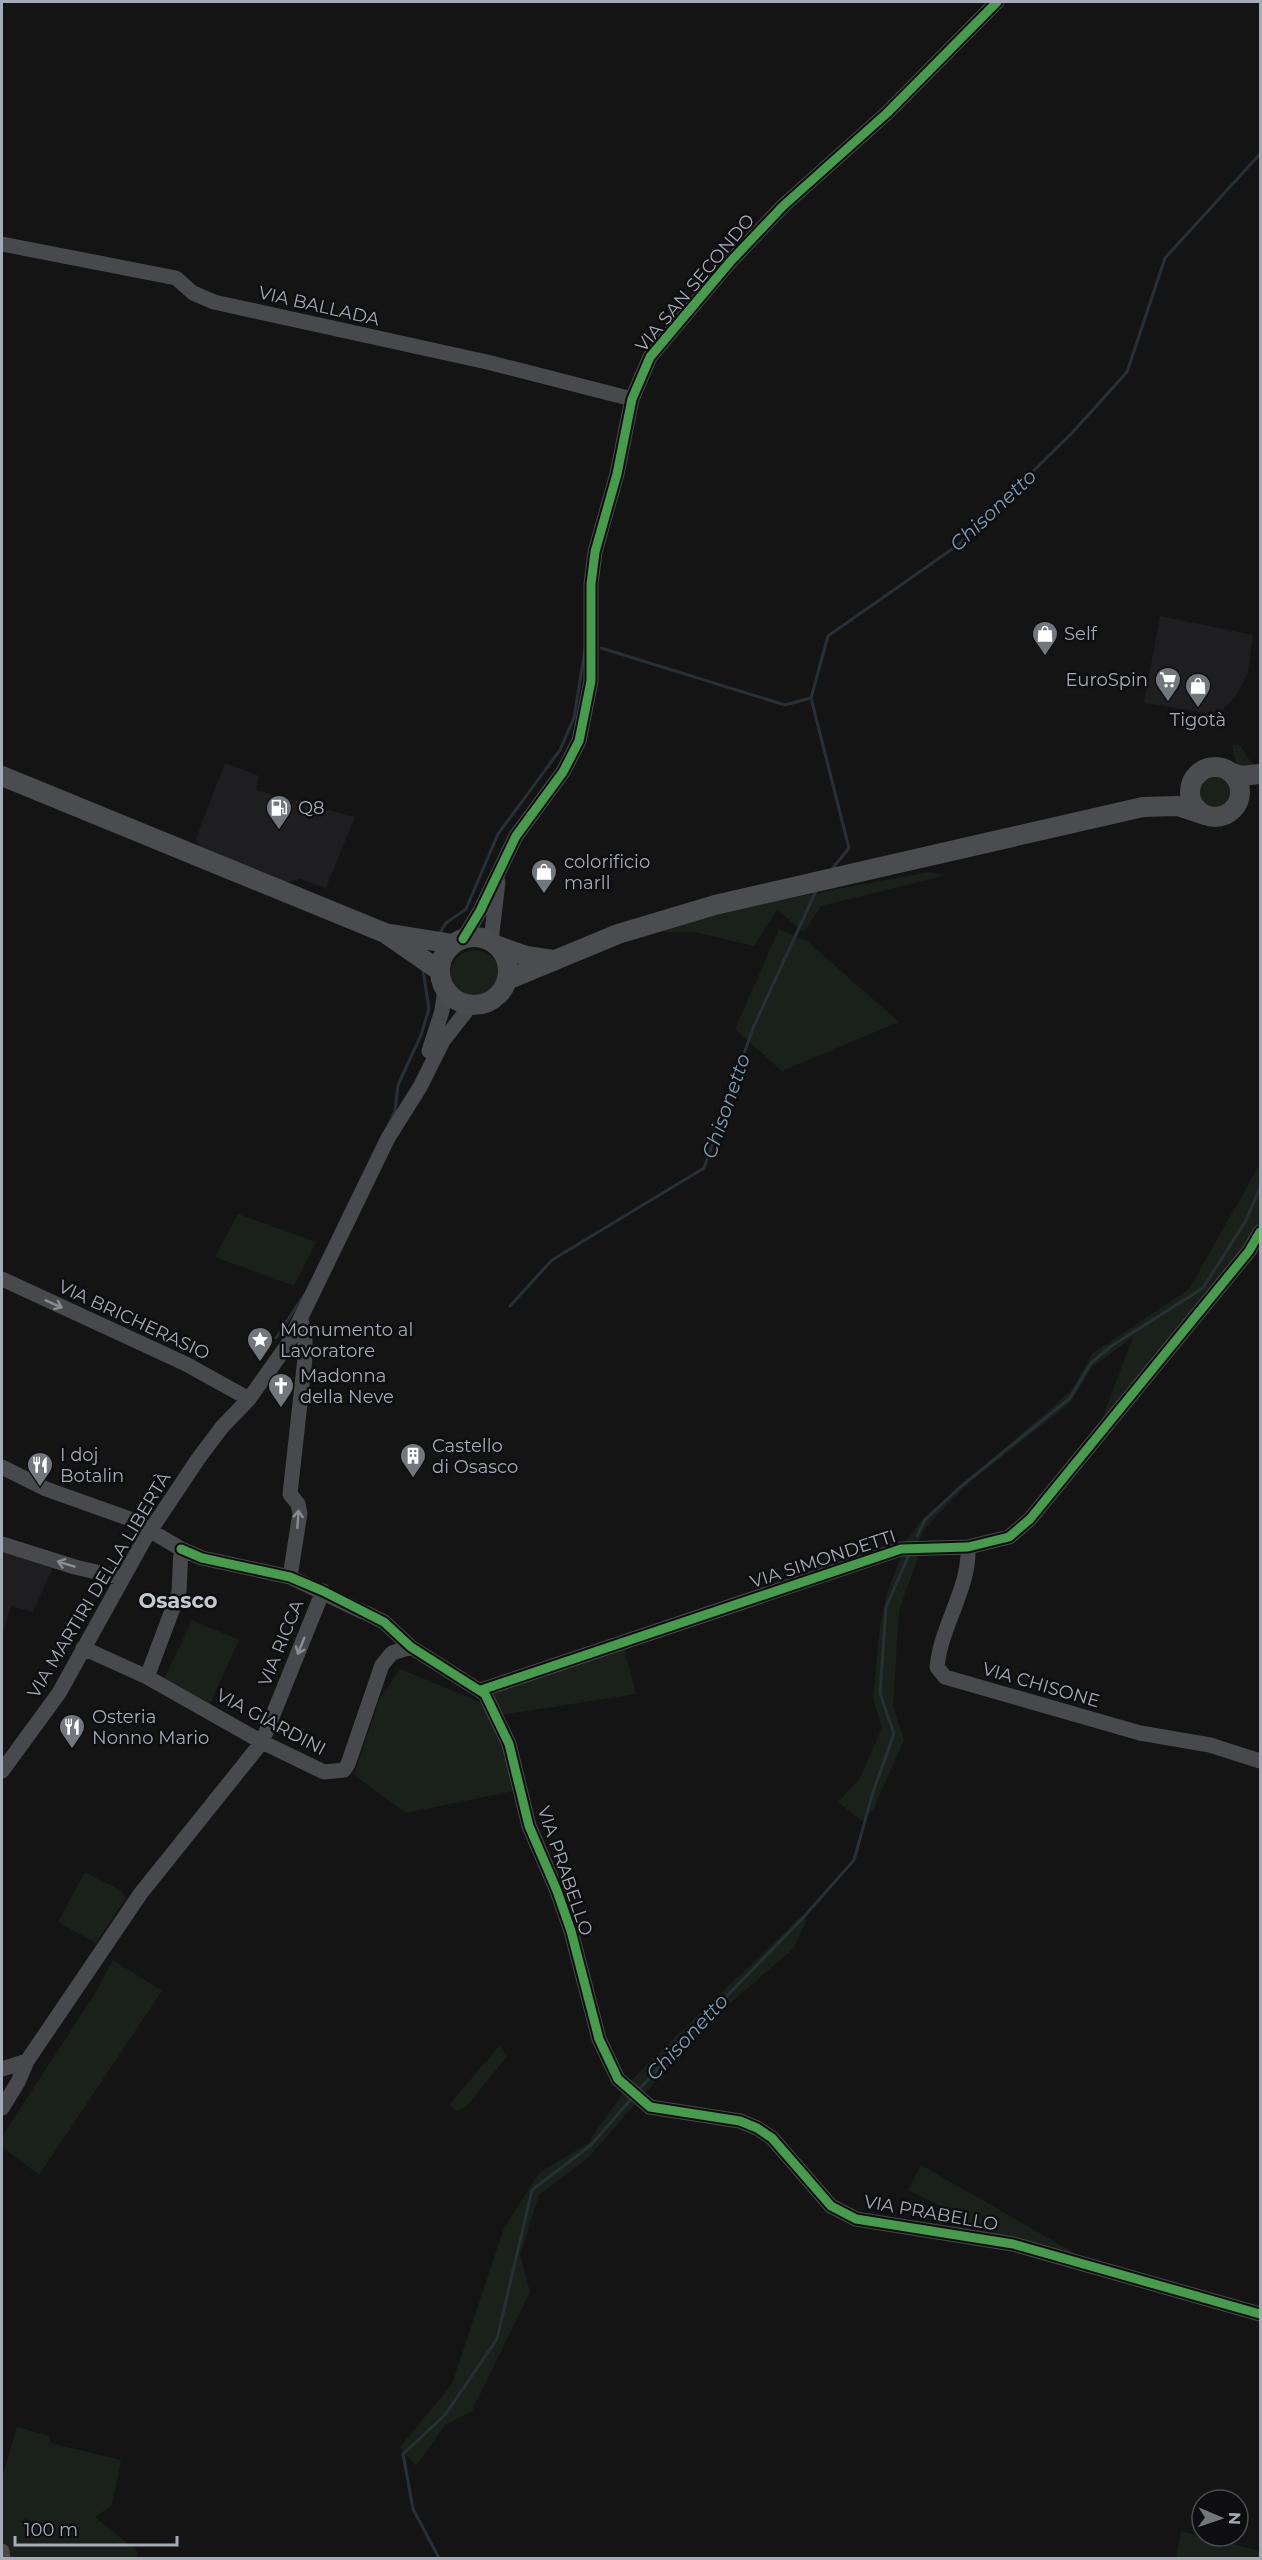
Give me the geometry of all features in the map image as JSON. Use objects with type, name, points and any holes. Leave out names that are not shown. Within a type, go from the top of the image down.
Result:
[{"type":"main road","points":[[507,980],[618,934],[715,905],[1143,807],[1179,791],[1209,767],[1222,767],[1241,776],[1260,774]]},
{"type":"main road","points":[[1143,807],[1178,806],[1204,815],[1221,817],[1239,801],[1237,778],[1232,773]]},
{"type":"main road","points":[[2,776],[385,933],[458,941],[472,937],[526,956],[556,960]]},
{"type":"main road","points":[[1193,779],[1190,787],[1193,803],[1204,815]]},
{"type":"main road","points":[[1240,793],[1260,784]]},
{"type":"main road","points":[[385,933],[443,979],[452,996],[471,1005],[489,1002],[497,996],[507,980],[507,962],[495,944]]},
{"type":"main road","points":[[443,979],[446,951],[458,941]]},
{"type":"street","name":"VIA SAN SECONDO","points":[[458,941],[480,911],[499,867],[516,836],[563,772],[579,741],[591,681],[591,584],[595,552],[617,474],[632,399],[650,357],[730,262],[783,206],[887,113],[997,2]]},
{"type":"street","name":"VIA BALLADA","points":[[2,244],[176,278],[193,293],[214,302],[487,362],[632,399]]},
{"type":"street","points":[[495,944],[499,867]]},
{"type":"street","points":[[406,1107],[435,1034],[443,979]]},
{"type":"street","points":[[406,1107],[420,1087],[443,1041],[471,1005]]},
{"type":"street","name":"VIA MARTIRI DELLA LIBERTÀ","points":[[2,1771],[59,1693],[122,1578],[152,1529],[222,1427],[249,1399],[278,1359],[301,1319],[360,1191],[406,1107]]},
{"type":"street","name":"VIA SIMONDETTI","points":[[481,1690],[901,1549],[968,1547],[1009,1537],[1030,1519],[1144,1383],[1249,1251],[1260,1232]]},
{"type":"street","name":"VIA BRICHERASIO","points":[[2,1280],[186,1364],[249,1399]]},
{"type":"street","points":[[290,1577],[300,1513],[298,1504],[290,1494],[305,1358],[301,1319]]},
{"type":"street","points":[[2,1467],[46,1489],[133,1520],[152,1529],[181,1549],[202,1558],[290,1577],[323,1591],[384,1622],[411,1647],[481,1690]]},
{"type":"street","points":[[2,1544],[122,1578]]},
{"type":"street","name":"VIA CHISONE","points":[[968,1547],[969,1565],[938,1651],[937,1667],[945,1677],[1119,1727],[1210,1745],[1260,1761]]},
{"type":"street","points":[[147,1677],[179,1592],[181,1549]]},
{"type":"street","name":"VIA RICCA","points":[[2,2108],[18,2082],[27,2061],[141,1893],[262,1742],[323,1591]]},
{"type":"street","name":"VIA GIARDINI","points":[[83,1648],[147,1677],[262,1742],[324,1773],[344,1770],[382,1665],[392,1653],[411,1647]]},
{"type":"street","name":"VIA PRABELLO","points":[[481,1690],[492,1706],[509,1744],[529,1826],[557,1891],[571,1931],[599,2039],[618,2079],[640,2099],[650,2107],[740,2121],[758,2128],[772,2138],[831,2206],[856,2219],[1013,2244],[1260,2314]]},
{"type":"street","points":[[2,2069],[27,2061]]},
{"type":"street","points":[[2,2551],[3,2559]]},
{"type":"shaded area","points":[[1160,616],[1253,635],[1248,673],[1236,696],[1218,715],[1144,703]]},
{"type":"shaded area","points":[[1239,744],[1250,761],[1259,768],[1237,769],[1232,745]]},
{"type":"shaded area","points":[[225,763],[259,776],[256,790],[355,817],[326,888],[300,879],[280,884],[201,851],[196,838]]},
{"type":"shaded area","points":[[1214,777],[1225,782],[1230,793],[1225,804],[1214,809],[1203,804],[1198,793],[1203,782]]},
{"type":"shaded area","points":[[929,872],[947,875],[821,906],[804,932],[777,910],[754,946],[694,932],[656,932],[757,906]]},
{"type":"shaded area","points":[[779,929],[808,942],[899,1022],[782,1071],[735,1029]]},
{"type":"shaded area","points":[[480,950],[493,957],[499,965],[499,985],[493,993],[485,999],[470,1000],[457,993],[451,985],[450,970],[457,957],[465,951]]},
{"type":"shaded area","points":[[1260,1164],[1260,1223],[1243,1252],[1096,1434],[1133,1337],[1092,1367],[1070,1403],[969,1483],[927,1526],[918,1543],[905,1543],[923,1518],[1071,1391],[1092,1354],[1189,1289]]},
{"type":"shaded area","points":[[238,1214],[316,1242],[294,1286],[215,1257]]},
{"type":"shaded area","points":[[2,1548],[54,1565],[33,1612],[11,1606],[3,1634]]},
{"type":"shaded area","points":[[919,1555],[899,1611],[893,1706],[904,1740],[874,1808],[862,1821],[838,1802],[860,1778],[882,1727],[873,1699],[880,1626],[887,1593],[901,1556]]},
{"type":"shaded area","points":[[192,1620],[239,1640],[210,1704],[164,1679]]},
{"type":"shaded area","points":[[624,1648],[636,1694],[501,1715],[493,1696],[498,1690]]},
{"type":"shaded area","points":[[400,1669],[485,1704],[506,1746],[518,1790],[406,1813],[354,1775],[379,1700]]},
{"type":"shaded area","points":[[85,1872],[120,1890],[126,1898],[96,1943],[58,1922]]},
{"type":"shaded area","points":[[800,1917],[807,1919],[793,1949],[700,2029],[643,2096],[629,2083],[671,2041]]},
{"type":"shaded area","points":[[113,1960],[162,1991],[39,2175],[2,2147],[2,2136],[93,1997]]},
{"type":"shaded area","points":[[500,2045],[507,2056],[466,2107],[457,2111],[449,2105]]},
{"type":"shaded area","points":[[623,2093],[635,2104],[589,2157],[539,2195],[520,2255],[530,2292],[472,2411],[445,2425],[416,2466],[400,2447],[452,2384],[504,2228],[539,2173],[587,2144]]},
{"type":"shaded area","points":[[921,2165],[1092,2263],[948,2230],[957,2214],[908,2190]]},
{"type":"shaded area","points":[[17,2427],[50,2436],[50,2443],[121,2460],[112,2505],[95,2517],[138,2552],[137,2558],[7,2558],[2,2537],[2,2477]]},
{"type":"shaded area","points":[[1181,2531],[1190,2533],[1190,2548],[1248,2548],[1260,2551],[1260,2558],[1176,2558]]},
{"type":"waterway","name":"Chisonetto","points":[[832,869],[849,848],[811,698],[828,636],[958,545],[1072,433],[1127,372],[1165,258],[1260,154]]},
{"type":"waterway","points":[[601,648],[785,705],[811,698]]},
{"type":"waterway","points":[[439,934],[446,923],[466,909],[498,834],[560,750],[574,718],[585,649]]},
{"type":"waterway","name":"Chisonetto","points":[[510,1306],[552,1260],[704,1168],[753,1028],[816,891]]},
{"type":"waterway","points":[[388,1126],[395,1111],[398,1085],[421,1035],[429,1009],[423,970]]},
{"type":"waterway","name":"Chisonetto","points":[[917,1536],[925,1520],[959,1488],[1070,1398],[1091,1363],[1110,1347],[1203,1288],[1245,1222],[1260,1188]]},
{"type":"waterway","points":[[276,1338],[304,1295]]},
{"type":"waterway","name":"Chisonetto","points":[[638,2091],[674,2050],[801,1920],[854,1860],[873,1792],[894,1734],[880,1693],[886,1607],[909,1555]]},
{"type":"waterway","name":"Chisonetto","points":[[439,2558],[413,2509],[403,2454],[445,2415],[497,2339],[532,2190],[591,2145],[632,2098]]},
{"type":"cycle path","points":[[463,939],[480,911],[516,836],[563,772],[579,741],[591,681],[591,584],[595,552],[617,474],[632,399],[650,357],[730,262],[783,206],[887,113],[997,2]]},
{"type":"cycle path","points":[[481,1690],[901,1549],[968,1547],[1009,1537],[1030,1519],[1249,1251],[1260,1232]]},
{"type":"cycle path","points":[[181,1549],[202,1558],[290,1577],[323,1591],[384,1622],[411,1647],[485,1694],[509,1744],[529,1826],[557,1891],[571,1931],[599,2039],[618,2079],[650,2107],[740,2121],[757,2128],[772,2138],[831,2206],[856,2219],[1013,2244],[1260,2314]]},
{"type":"place","name":"Self","points":[[1045,657]]},
{"type":"place","name":"EuroSpin","points":[[1168,703]]},
{"type":"place","name":"Tigotà","points":[[1198,709]]},
{"type":"place","name":"Q8","points":[[279,831]]},
{"type":"place","name":"colorificio marll","points":[[544,895]]},
{"type":"place","name":"Monumento al Lavoratore","points":[[260,1363]]},
{"type":"place","name":"Madonna della Neve","points":[[281,1409]]},
{"type":"place","name":"Castello di Osasco","points":[[413,1479]]},
{"type":"place","name":"I doj Botalin","points":[[40,1488]]},
{"type":"place","name":"Osteria Nonno Mario","points":[[72,1750]]},
{"type":"district","name":"Osasco","points":[[178,1601]]}]
